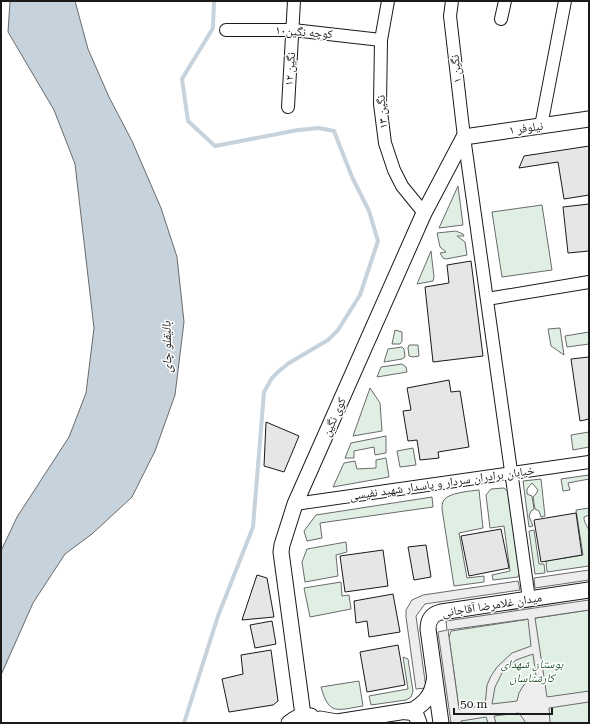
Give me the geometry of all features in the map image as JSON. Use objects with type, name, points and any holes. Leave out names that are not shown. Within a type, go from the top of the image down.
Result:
[{"type":"street","name":"نگین ۱۲","points":[[288,107],[294,1]]},
{"type":"street","name":"نگین ۱۳","points":[[388,1],[381,40],[380,104],[385,143],[394,170],[402,186],[424,213]]},
{"type":"street","name":"نگین ۱","points":[[452,1],[450,16],[464,137],[529,599]]},
{"type":"street","points":[[501,19],[505,1]]},
{"type":"street","points":[[541,126],[565,1]]},
{"type":"street","name":"کوچه نگین۱۰","points":[[226,30],[293,30],[381,40]]},
{"type":"street","name":"نیلوفر ۱","points":[[464,137],[589,119]]},
{"type":"street","name":"کوی نگین","points":[[303,715],[281,552],[283,540],[295,504],[424,213],[464,137]]},
{"type":"street","points":[[487,299],[589,282]]},
{"type":"street","name":"خیابان برادران سردار و پاسدار شهید نفیسی","points":[[295,504],[589,462]]},
{"type":"street","name":"میدان غلامرضا آقاجانی","points":[[441,723],[428,629],[428,624],[432,616],[441,612],[589,590]]},
{"type":"street","points":[[289,723],[297,717],[303,715],[315,716],[322,721],[337,722],[406,712],[420,706],[430,696],[433,689],[434,674]]},
{"type":"street","points":[[406,712],[416,715],[419,723]]},
{"type":"green space","points":[[458,186],[463,225],[439,228]]},
{"type":"green space","points":[[542,205],[552,270],[502,277],[492,212]]},
{"type":"green space","points":[[456,231],[464,236],[457,236],[465,242],[467,255],[446,259],[443,258],[440,253],[446,252],[440,247],[437,233]]},
{"type":"green space","points":[[431,251],[434,277],[433,281],[417,284]]},
{"type":"green space","points":[[560,328],[564,355],[551,346],[548,329]]},
{"type":"green space","points":[[395,330],[402,332],[402,341],[400,344],[392,344]]},
{"type":"green space","points":[[589,332],[589,344],[567,347],[565,336]]},
{"type":"green space","points":[[409,345],[418,345],[419,356],[409,356]]},
{"type":"green space","points":[[402,347],[404,349],[405,357],[402,359],[384,362],[388,349]]},
{"type":"green space","points":[[402,364],[406,367],[407,372],[377,377],[381,367]]},
{"type":"green space","points":[[370,388],[380,403],[382,431],[353,436]]},
{"type":"green space","points":[[589,432],[589,447],[573,450],[571,435]]},
{"type":"green space","points":[[386,436],[386,453],[375,455],[374,447],[354,451],[354,458],[345,458],[351,443]]},
{"type":"green space","points":[[413,448],[416,465],[400,467],[397,451]]},
{"type":"green space","points":[[386,458],[389,477],[333,487],[344,463],[355,461],[357,469],[376,468],[376,460]]},
{"type":"green space","points":[[589,475],[589,479],[568,483],[570,490],[563,491],[561,479]]},
{"type":"green space","points":[[541,479],[545,516],[541,517],[539,511],[535,509],[533,497],[538,490],[532,483],[527,489],[527,494],[532,496],[534,509],[531,511],[529,516],[533,526],[529,527],[523,481]]},
{"type":"green space","points":[[504,488],[508,492],[520,572],[518,577],[493,580],[492,575],[510,571],[504,526],[490,528],[486,495],[491,489]]},
{"type":"green space","points":[[479,490],[483,528],[459,533],[467,578],[484,576],[484,582],[454,586],[442,503],[450,496]]},
{"type":"green space","points":[[432,497],[433,507],[320,523],[322,538],[307,541],[304,531],[316,515]]},
{"type":"green space","points":[[589,508],[589,515],[584,517],[589,531],[589,566],[547,572],[546,561],[583,555],[576,510]]},
{"type":"green space","points":[[534,530],[539,564],[544,564],[545,573],[535,574],[529,531]]},
{"type":"green space","points":[[346,542],[347,552],[336,555],[338,576],[305,582],[302,562],[307,549]]},
{"type":"green space","points":[[341,582],[342,596],[349,595],[351,609],[310,617],[304,588]]},
{"type":"green space","name":"بوستان شهدای کارشناسان","points":[[589,610],[589,723],[461,723],[449,637],[451,631]]},
{"type":"green space","points":[[403,657],[408,659],[413,691],[411,697],[406,700],[371,705],[369,696],[408,689]]},
{"type":"green space","points":[[359,681],[363,706],[347,709],[335,709],[327,703],[321,687]]},
{"type":"shaded area","points":[[589,570],[589,580],[535,588],[534,578]]},
{"type":"shaded area","points":[[518,581],[520,590],[425,604],[416,616],[426,688],[416,689],[406,617],[406,610],[412,600],[423,595]]},
{"type":"shaded area","points":[[589,600],[589,610],[535,618],[547,697],[589,691],[589,702],[549,708],[550,723],[526,723],[519,713],[494,716],[496,723],[488,723],[486,717],[461,721],[461,723],[451,723],[438,632],[447,630],[446,621]],"holes":[[[528,619],[531,646],[512,653],[497,667],[487,685],[485,706],[459,709],[448,630]],[[533,654],[536,676],[523,686],[517,701],[492,704],[495,687],[503,671],[516,660]]]},
{"type":"water","name":"بالیقلو چای","points":[[10,1],[75,1],[88,49],[109,97],[132,141],[161,208],[177,257],[184,322],[175,395],[155,451],[132,497],[92,534],[65,554],[33,603],[1,675],[1,551],[17,517],[69,437],[86,393],[94,328],[75,164],[54,110],[8,32]]},
{"type":"building","points":[[589,146],[589,195],[564,199],[558,162],[519,168],[524,156]]},
{"type":"building","points":[[589,204],[589,251],[568,253],[563,207]]},
{"type":"building","points":[[471,261],[483,356],[433,362],[425,287],[449,283],[447,265]]},
{"type":"building","points":[[589,357],[589,419],[580,421],[571,359]]},
{"type":"building","points":[[449,380],[451,392],[460,391],[469,447],[438,452],[439,458],[420,460],[417,440],[408,441],[403,411],[411,410],[407,388]]},
{"type":"building","points":[[266,422],[299,436],[284,472],[264,466]]},
{"type":"building","points":[[576,513],[582,555],[541,562],[534,520]]},
{"type":"building","points":[[501,529],[509,568],[469,576],[461,536]]},
{"type":"building","points":[[426,545],[431,577],[414,580],[408,547]]},
{"type":"building","points":[[383,550],[388,586],[345,592],[340,556]]},
{"type":"building","points":[[257,575],[267,578],[274,617],[242,620]]},
{"type":"building","points":[[393,594],[400,632],[369,637],[367,621],[356,623],[354,601]]},
{"type":"building","points":[[272,621],[276,644],[255,648],[250,625]]},
{"type":"building","points":[[398,645],[405,685],[367,692],[360,652]]},
{"type":"building","points":[[271,650],[278,701],[273,705],[229,712],[222,679],[243,674],[241,655]]},
{"type":"waterway","points":[[184,723],[218,616],[253,527],[264,392],[272,378],[279,371],[289,363],[328,340],[338,330],[360,295],[378,241],[369,211],[352,177],[334,131],[319,128],[298,130],[215,146],[188,121],[182,79],[213,28],[214,1]]}]
